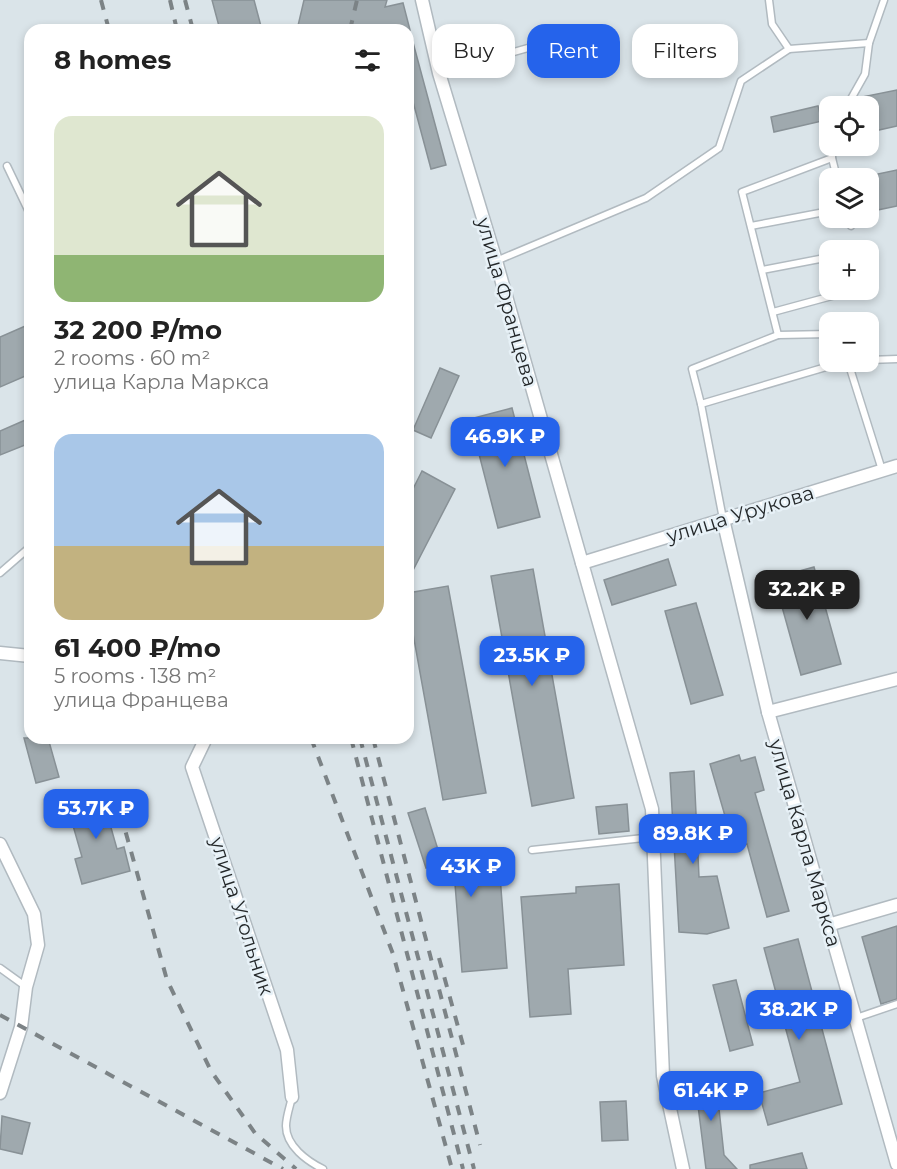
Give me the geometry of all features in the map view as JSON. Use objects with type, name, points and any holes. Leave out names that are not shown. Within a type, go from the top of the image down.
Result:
[{"type":"street","name":"улица Францева","points":[[422,0],[432,41]]},
{"type":"street","name":"улица Францева","points":[[441,78],[652,809],[663,1076],[683,1169]]},
{"type":"street","name":"улица Урукова","points":[[582,563],[897,466]]},
{"type":"street","name":"улица Карла Маркса","points":[[723,519],[768,712],[897,1164]]},
{"type":"street","points":[[0,653],[24,655]]},
{"type":"street","points":[[768,712],[897,679]]},
{"type":"street","name":"улица Угольник","points":[[203,744],[192,767],[287,1050],[292,1096]]},
{"type":"street","points":[[0,844],[34,914],[38,945],[26,987],[21,1027],[1,1089]]},
{"type":"street","points":[[828,925],[897,905]]},
{"type":"lane","points":[[769,0],[772,24],[789,49]]},
{"type":"lane","points":[[853,96],[865,74],[869,43],[884,0]]},
{"type":"lane","points":[[496,261],[646,198],[719,148],[741,81],[789,49],[869,43]]},
{"type":"lane","points":[[778,335],[742,192],[832,158],[834,168]]},
{"type":"lane","points":[[7,166],[24,201]]},
{"type":"lane","points":[[751,226],[819,213]]},
{"type":"lane","points":[[762,270],[819,258]]},
{"type":"lane","points":[[772,312],[819,299]]},
{"type":"lane","points":[[723,519],[692,369],[778,335],[819,334]]},
{"type":"lane","points":[[879,360],[897,359]]},
{"type":"lane","points":[[701,404],[819,369]]},
{"type":"lane","points":[[851,372],[882,470]]},
{"type":"lane","points":[[0,573],[24,552]]},
{"type":"lane","points":[[532,850],[653,837]]},
{"type":"lane","points":[[0,968],[26,987]]},
{"type":"lane","points":[[855,1018],[897,1004]]},
{"type":"lane","points":[[292,1096],[286,1127],[290,1141],[310,1162],[323,1169]]},
{"type":"building","points":[[212,0],[254,0],[260,24],[218,24]]},
{"type":"building","points":[[304,0],[387,0],[385,7],[403,3],[408,24],[298,24]]},
{"type":"building","points":[[414,46],[446,165],[431,169],[414,105]]},
{"type":"building","points":[[897,90],[897,126],[879,130],[879,96],[867,96]]},
{"type":"building","points":[[818,106],[819,110],[819,122],[774,132],[771,117]]},
{"type":"building","points":[[897,170],[897,206],[879,210],[879,174]]},
{"type":"building","points":[[24,327],[24,377],[0,387],[0,337]]},
{"type":"building","points":[[440,368],[459,376],[431,438],[414,430]]},
{"type":"building","points":[[512,408],[540,517],[498,528],[470,419]]},
{"type":"building","points":[[24,421],[24,445],[0,455],[0,431]]},
{"type":"building","points":[[422,471],[455,489],[414,568],[414,487]]},
{"type":"building","points":[[668,559],[676,585],[612,605],[604,580]]},
{"type":"building","points":[[814,567],[841,664],[801,675],[774,578]]},
{"type":"building","points":[[533,569],[574,798],[532,806],[491,576]]},
{"type":"building","points":[[448,586],[486,793],[443,800],[414,639],[414,592]]},
{"type":"building","points":[[696,603],[723,695],[691,704],[665,611]]},
{"type":"building","points":[[26,744],[50,744],[59,777],[36,783]]},
{"type":"building","points":[[739,755],[741,761],[755,757],[764,790],[755,793],[789,911],[767,917],[747,844],[734,847],[710,764]]},
{"type":"building","points":[[694,771],[699,877],[717,876],[729,928],[707,934],[679,932],[670,773]]},
{"type":"building","points":[[101,792],[117,849],[124,847],[130,871],[82,884],[75,859],[82,857],[66,801]]},
{"type":"building","points":[[627,804],[629,831],[599,834],[596,807]]},
{"type":"building","points":[[425,808],[439,853],[498,849],[507,968],[462,972],[453,859],[426,868],[408,813]]},
{"type":"building","points":[[619,884],[624,965],[568,969],[571,1014],[530,1017],[521,897],[576,893],[576,887]]},
{"type":"building","points":[[897,926],[897,999],[881,1004],[862,937]]},
{"type":"building","points":[[798,939],[842,1104],[768,1125],[759,1093],[800,1082],[764,948]]},
{"type":"building","points":[[736,980],[753,1045],[730,1051],[713,985]]},
{"type":"building","points":[[715,1072],[724,1155],[737,1169],[706,1169],[694,1074]]},
{"type":"building","points":[[626,1101],[628,1140],[602,1141],[600,1102]]},
{"type":"building","points":[[2,1116],[30,1123],[22,1154],[0,1149]]},
{"type":"building","points":[[802,1153],[807,1169],[750,1169],[750,1165]]},
{"type":"railway","points":[[101,0],[107,24]]},
{"type":"railway","points":[[170,0],[176,24]]},
{"type":"railway","points":[[185,0],[191,24]]},
{"type":"railway","points":[[351,24],[357,0]]},
{"type":"railway","points":[[313,744],[393,954],[452,1169]]},
{"type":"railway","points":[[353,744],[463,1169]]},
{"type":"railway","points":[[362,744],[474,1169]]},
{"type":"railway","points":[[375,744],[480,1145]]},
{"type":"railway","points":[[115,794],[167,980],[211,1071],[255,1133],[296,1169]]},
{"type":"railway","points":[[439,958],[465,1052]]},
{"type":"railway","points":[[0,1015],[283,1169]]}]
